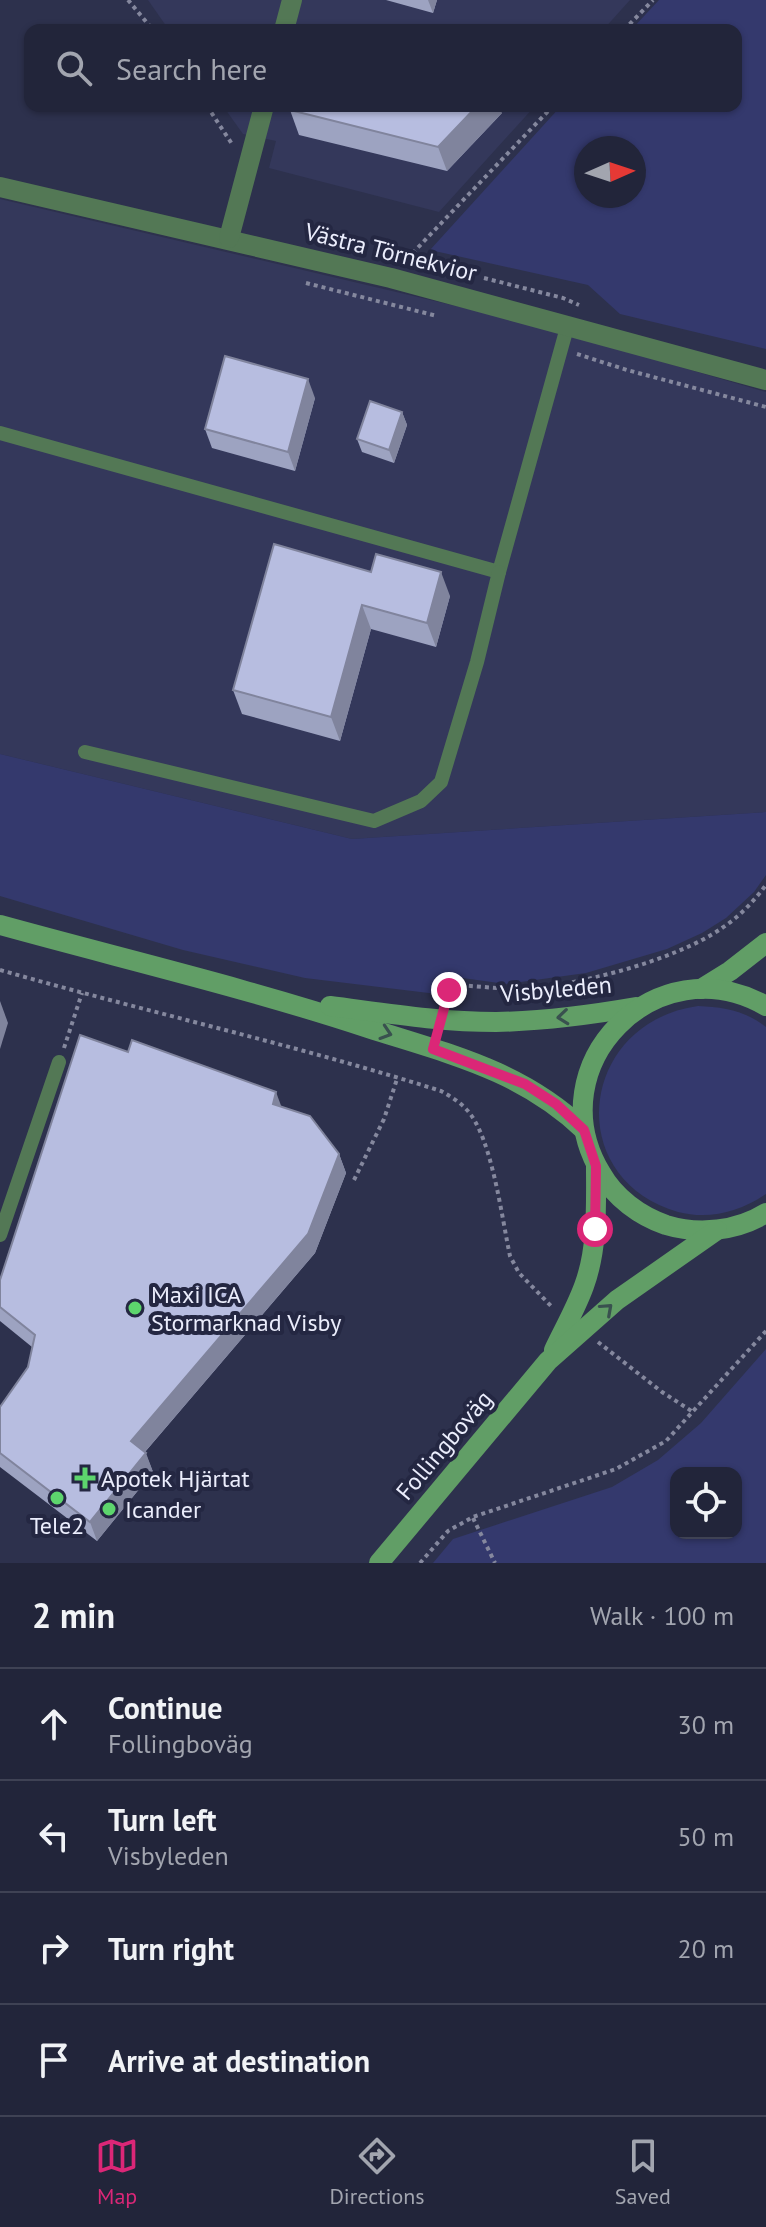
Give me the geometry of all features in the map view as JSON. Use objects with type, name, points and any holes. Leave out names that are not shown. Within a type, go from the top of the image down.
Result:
[{"type":"main road","name":"Visbyleden","points":[[0,925],[285,1001],[433,1049],[525,1084],[556,1104],[584,1130]]},
{"type":"main road","points":[[701,989],[766,943]]},
{"type":"main road","points":[[764,1214],[717,1230],[685,1229],[654,1220],[621,1198],[596,1166],[584,1130],[584,1087],[593,1060],[608,1035],[640,1006],[670,993],[701,989],[730,992],[766,1006]]},
{"type":"main road","name":"Visbyleden","points":[[285,1001],[441,1019],[527,1021],[640,1006]]},
{"type":"main road","name":"Follingboväg","points":[[548,1361],[588,1270],[595,1229],[596,1166]]},
{"type":"main road","name":"Follingboväg","points":[[379,1563],[548,1361],[617,1300],[717,1230]]},
{"type":"street","points":[[286,24],[292,0]]},
{"type":"street","points":[[229,238],[262,112]]},
{"type":"street","name":"Västra Törnekvior","points":[[0,187],[229,238],[568,324],[766,380]]},
{"type":"lane","points":[[85,752],[374,821],[421,801],[441,782],[568,324]]},
{"type":"lane","points":[[0,433],[499,572]]},
{"type":"lane","points":[[0,1235],[59,1062]]},
{"type":"path","points":[[128,0],[148,24]]},
{"type":"path","points":[[630,24],[653,0]]},
{"type":"path","points":[[211,112],[248,167]]},
{"type":"path","points":[[407,259],[547,112]]},
{"type":"path","points":[[297,281],[452,319]]},
{"type":"path","points":[[560,348],[627,370],[766,407]]},
{"type":"path","points":[[441,1019],[449,990],[456,985],[513,989],[583,979],[648,962],[693,945],[744,910],[766,885]]},
{"type":"path","points":[[0,970],[398,1078],[441,1091],[457,1100],[476,1123],[489,1163],[510,1256],[519,1273],[554,1308]]},
{"type":"path","points":[[59,1062],[82,993]]},
{"type":"path","points":[[422,1085],[433,1049]]},
{"type":"path","points":[[354,1180],[384,1119],[398,1078]]},
{"type":"path","points":[[420,1563],[448,1531],[473,1517],[616,1469],[666,1441],[766,1331]]},
{"type":"path","points":[[596,1340],[662,1392],[693,1412]]},
{"type":"path","points":[[473,1517],[495,1563]]},
{"type":"shaded area","points":[[148,0],[630,0],[608,24],[165,24]]},
{"type":"shaded area","points":[[659,0],[766,0],[766,349],[620,314],[588,285],[430,250],[556,112],[742,112],[742,24],[637,24]]},
{"type":"shaded area","points":[[227,112],[530,112],[439,212],[269,168],[276,141],[243,134]]},
{"type":"shaded area","points":[[0,199],[537,325],[766,392],[766,812],[352,839],[0,754]]},
{"type":"shaded area","points":[[0,754],[352,839],[766,812],[766,875],[754,892],[726,918],[702,933],[667,949],[586,973],[506,984],[448,976],[437,994],[305,978],[183,950],[0,896]]},
{"type":"shaded area","points":[[698,1006],[734,1011],[766,1027],[766,1194],[746,1206],[713,1215],[678,1212],[641,1194],[615,1168],[602,1137],[600,1103],[608,1070],[628,1041],[658,1018]]},
{"type":"shaded area","points":[[766,1349],[766,1563],[433,1563],[453,1539],[612,1487],[658,1460],[701,1423]]},
{"type":"building","points":[[298,112],[471,112],[438,147]]},
{"type":"building","points":[[225,356],[308,379],[288,452],[205,429]]},
{"type":"building","points":[[370,401],[402,412],[389,450],[357,439]]},
{"type":"building","points":[[274,544],[371,572],[376,554],[441,572],[427,623],[362,605],[331,717],[233,690]]},
{"type":"building","name":"Maxi ICA Stormarknad Visby","points":[[80,1035],[128,1052],[132,1040],[276,1092],[273,1104],[310,1116],[339,1154],[308,1234],[131,1441],[146,1453],[90,1522],[0,1453],[0,1407],[28,1367],[35,1335],[0,1307],[0,1280]]},
{"type":"place","name":"Maxi ICA Stormarknad Visby","points":[[135,1308]]},
{"type":"place","name":"Apotek Hjärtat","points":[[85,1478]]},
{"type":"place","name":"Tele2","points":[[57,1498]]},
{"type":"place","name":"Icander","points":[[109,1509]]},
{"type":"route","points":[[449,990],[433,1049],[525,1084],[556,1104],[584,1130],[596,1166],[595,1229]]}]
